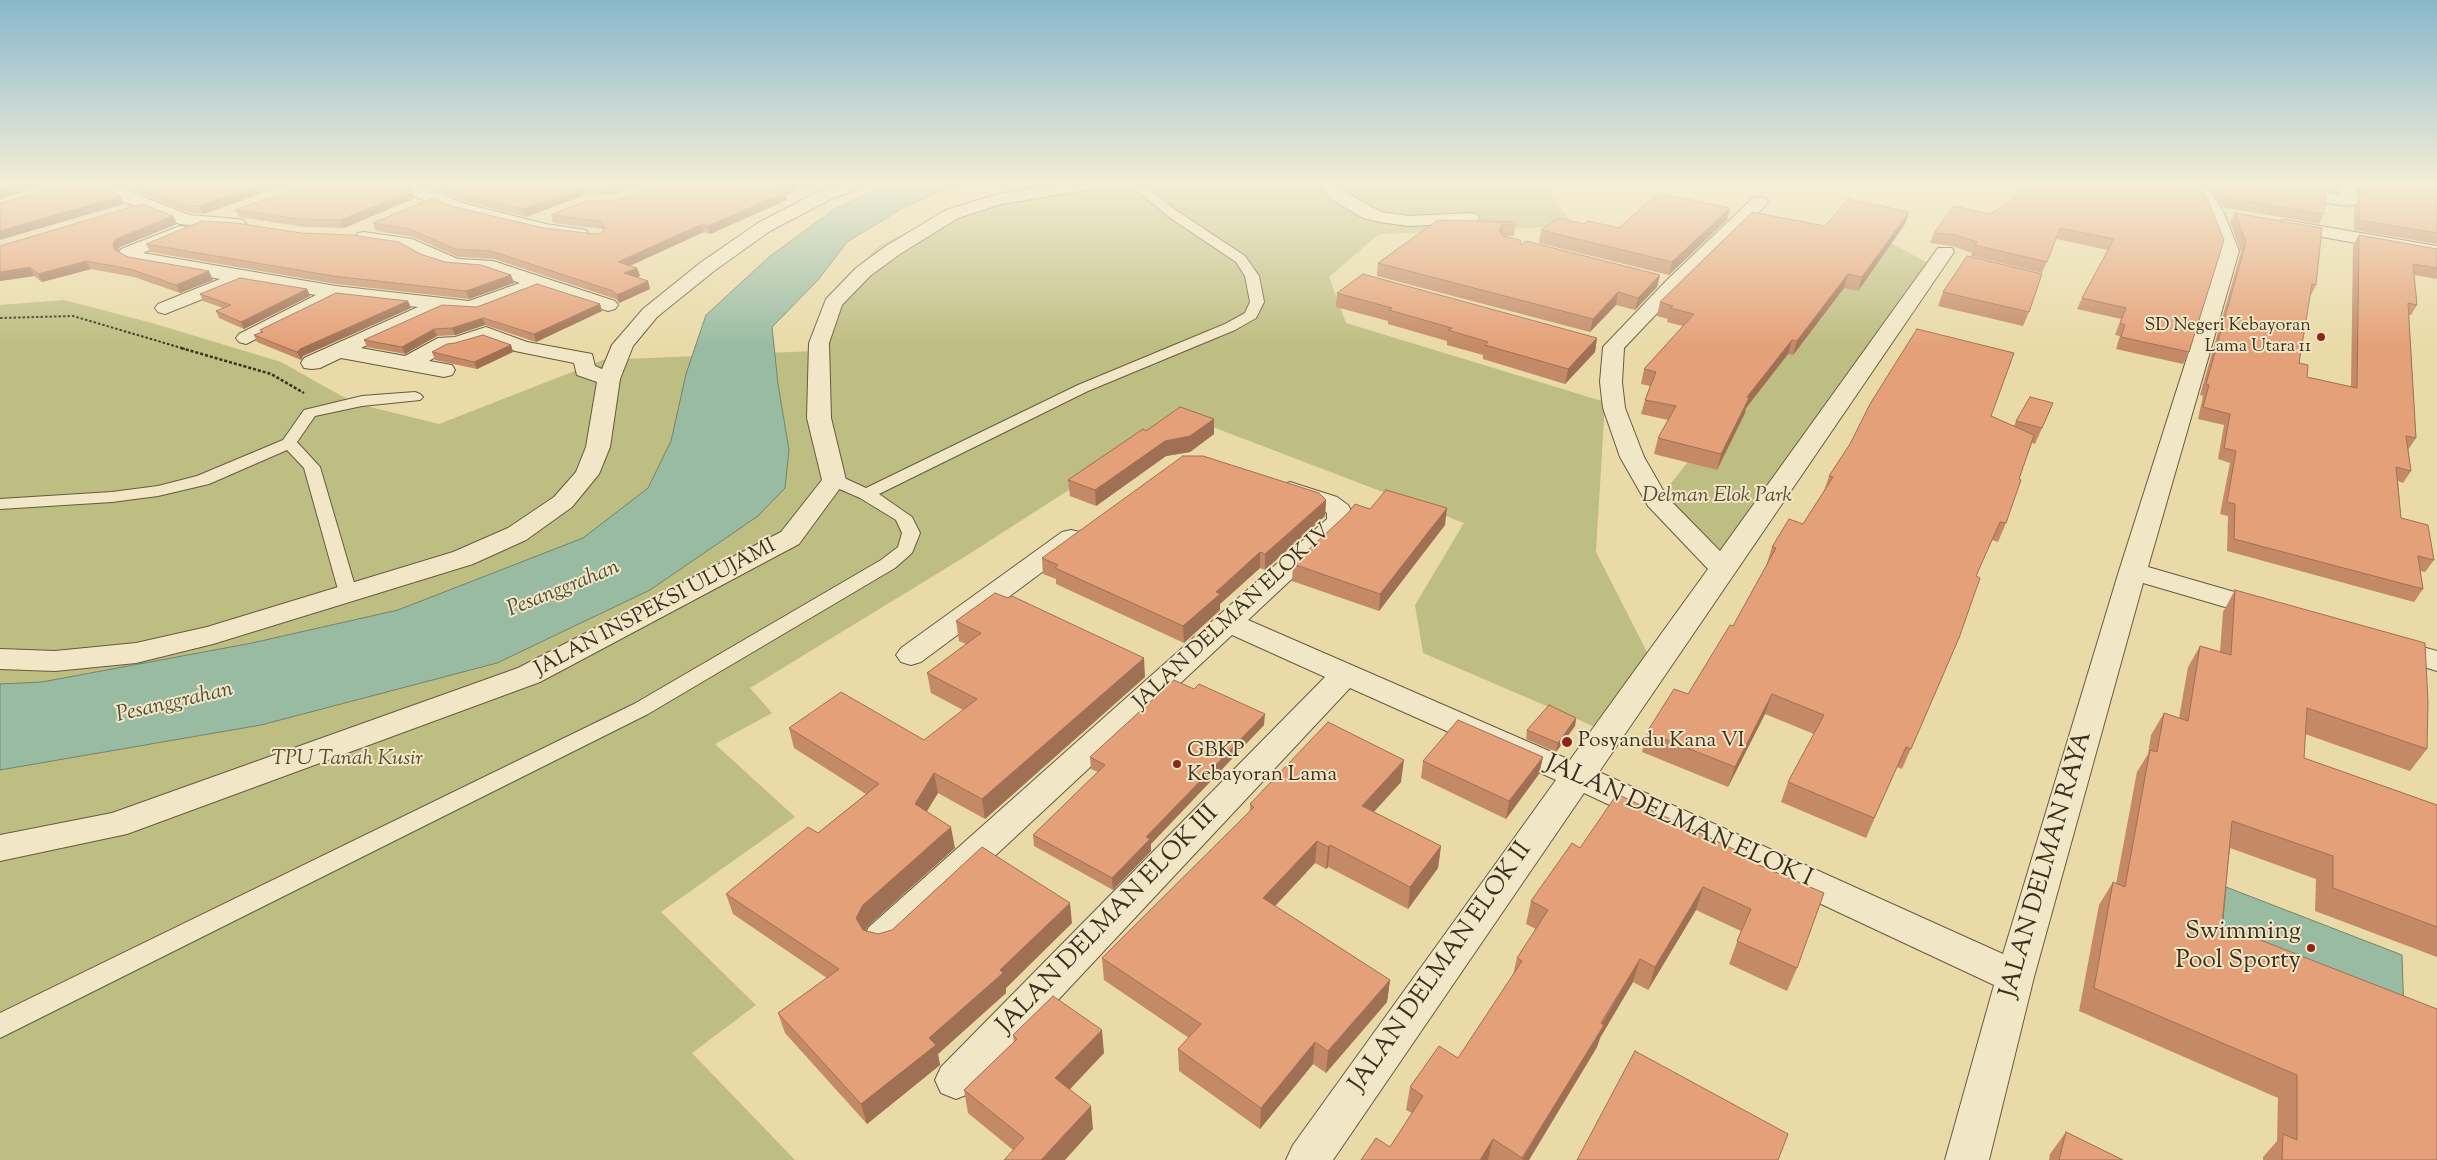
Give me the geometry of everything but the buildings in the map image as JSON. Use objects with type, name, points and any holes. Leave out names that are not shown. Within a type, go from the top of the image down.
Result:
[{"type":"street","points":[[163,238],[128,253],[133,257],[241,277],[336,292],[439,305],[479,306],[538,282]]},
{"type":"street","points":[[365,238],[406,243],[417,247],[431,256],[456,265],[486,265],[608,305]]},
{"type":"street","points":[[0,659],[55,660],[136,653],[213,635],[463,558],[518,534],[563,502],[587,474],[598,447],[609,379],[623,344],[645,319],[707,267],[748,238]]},
{"type":"street","points":[[834,480],[819,418],[820,343],[832,303],[863,272],[912,238]]},
{"type":"street","points":[[1716,238],[1665,281],[1605,344],[1614,408],[1632,457],[1657,500],[1722,568]]},
{"type":"street","name":"JALAN DELMAN RAYA","points":[[1967,1160],[2015,977],[2133,571],[2230,251],[2228,238]]},
{"type":"street","points":[[2359,238],[2437,252]]},
{"type":"street","name":"JALAN DELMAN ELOK II","points":[[1308,1160],[1722,568],[1948,257]]},
{"type":"street","points":[[164,308],[241,277]]},
{"type":"street","points":[[246,338],[336,292]]},
{"type":"street","points":[[312,363],[439,305]]},
{"type":"street","points":[[408,364],[443,343],[457,343],[484,333],[522,347],[581,358],[585,370],[609,379]]},
{"type":"street","points":[[340,351],[444,370]]},
{"type":"street","name":"JALAN INSPEKSI ULUJAMI","points":[[0,848],[115,825],[288,764],[529,675],[790,538],[834,480]]},
{"type":"street","name":"JALAN DELMAN ELOK IV","points":[[882,938],[1229,623],[1337,522],[1341,516],[1339,510],[1328,502],[1263,481]]},
{"type":"street","points":[[911,655],[1093,522]]},
{"type":"street","points":[[2133,571],[2295,619]]},
{"type":"street","name":"JALAN DELMAN ELOK I","points":[[1229,623],[1577,776],[2015,977]]},
{"type":"street","points":[[2371,641],[2437,661]]},
{"type":"street","name":"JALAN DELMAN ELOK III","points":[[956,1080],[1345,675]]},
{"type":"lane","points":[[866,494],[1083,388],[1230,327],[1251,315],[1257,302],[1252,276],[1241,259],[1209,238]]},
{"type":"lane","points":[[0,504],[112,498],[158,491],[203,480],[289,443],[310,413],[362,401],[415,397]]},
{"type":"lane","points":[[289,443],[312,467],[348,593]]},
{"type":"lane","points":[[0,1026],[641,709],[888,564],[906,548],[910,533],[903,517],[866,494],[834,480]]},
{"type":"path","points":[[0,318],[73,316],[271,374],[310,396],[310,413]]},
{"type":"green space","name":"TPU Tanah Kusir","points":[[895,238],[1374,238],[1329,277],[1346,323],[1605,402],[1596,552],[1649,656],[1600,729],[1423,653],[1415,605],[1464,523],[1184,416],[966,556],[750,688],[772,713],[715,744],[795,817],[661,912],[756,1005],[692,1053],[795,1160],[0,1160],[0,305],[64,300],[152,323],[281,362],[354,403],[439,424],[603,360],[815,351],[830,294],[879,246]]},
{"type":"green space","name":"Delman Elok Park","points":[[1865,238],[1882,238],[1930,264],[1722,568],[1657,501]]},
{"type":"water","name":"Pesanggrahan","points":[[795,238],[853,238],[847,242],[818,280],[772,327],[778,384],[789,450],[785,488],[758,516],[650,590],[497,663],[261,725],[0,770],[0,684],[42,682],[252,643],[398,610],[583,538],[648,488],[671,441],[686,374],[706,315],[769,257]]},
{"type":"water","name":"Swimming Pool Sporty","points":[[2226,887],[2402,955],[2404,1016],[2221,942]]},
{"type":"place","name":"SD Negeri Kebayoran Lama Utara 11","points":[[2321,337]]},
{"type":"place","name":"Posyandu Kana VI","points":[[1567,742]]},
{"type":"place","name":"GBKP Kebayoran Lama","points":[[1177,764]]},
{"type":"place","name":"Swimming Pool Sporty","points":[[2311,948]]}]
